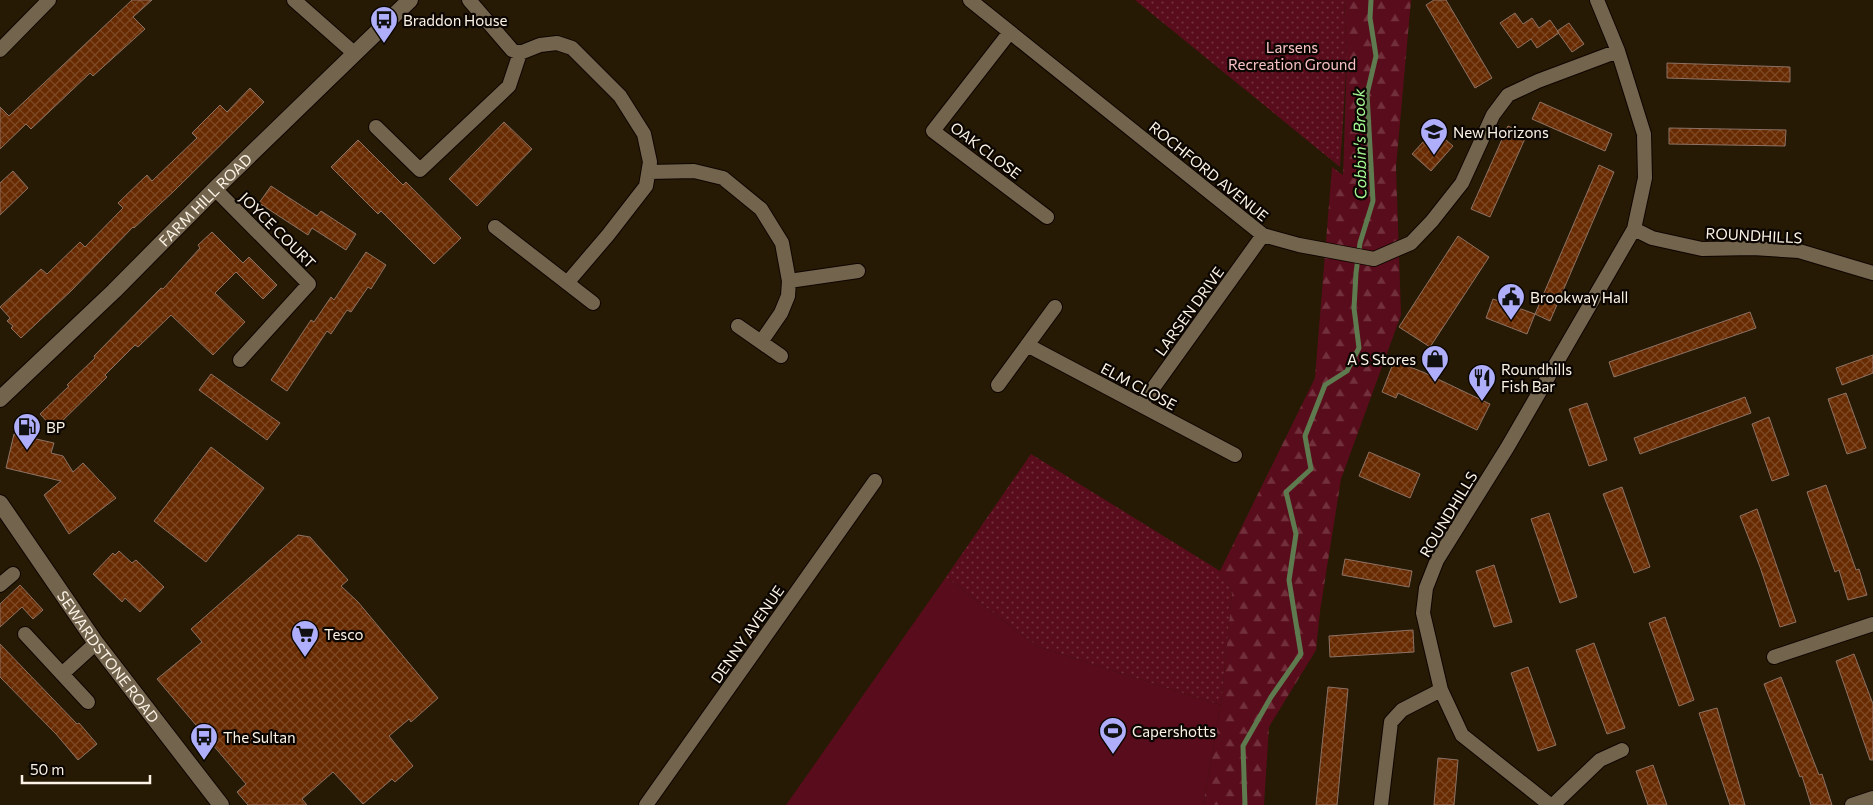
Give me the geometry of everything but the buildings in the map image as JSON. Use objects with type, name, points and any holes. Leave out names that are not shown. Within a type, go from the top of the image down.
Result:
[{"type":"street","points":[[0,50],[49,0]]},
{"type":"street","points":[[294,0],[354,53]]},
{"type":"street","name":"FARM HILL ROAD","points":[[0,399],[114,292],[215,189],[410,0]]},
{"type":"street","points":[[469,0],[512,50],[520,53],[540,45],[557,43],[572,48],[620,96],[644,134],[650,162],[646,186],[567,283]]},
{"type":"street","name":"ROCHFORD AVENUE","points":[[970,0],[1263,236],[1299,245],[1374,259],[1411,243],[1432,222],[1462,183],[1493,115],[1508,94],[1618,51]]},
{"type":"street","name":"ROUNDHILLS","points":[[1551,805],[1462,735],[1441,690],[1423,613],[1426,588],[1437,560],[1507,448],[1634,229],[1645,178],[1644,134],[1618,51],[1597,0]]},
{"type":"street","name":"OAK CLOSE","points":[[1010,32],[933,131],[1047,217]]},
{"type":"street","points":[[376,127],[420,170],[510,86],[520,53]]},
{"type":"street","points":[[649,172],[694,171],[723,178],[761,210],[782,243],[789,281],[788,296],[781,313],[760,342]]},
{"type":"street","name":"JOYCE COURT","points":[[215,189],[309,284],[240,360]]},
{"type":"street","points":[[495,227],[593,303]]},
{"type":"street","name":"ROUNDHILLS","points":[[1634,229],[1652,238],[1702,249],[1753,248],[1799,251],[1873,273]]},
{"type":"street","name":"LARSEN DRIVE","points":[[1141,405],[1263,236]]},
{"type":"street","points":[[789,281],[858,271]]},
{"type":"street","points":[[998,385],[1054,307]]},
{"type":"street","points":[[738,326],[781,356]]},
{"type":"street","name":"ELM CLOSE","points":[[1027,345],[1235,455]]},
{"type":"street","name":"DENNY AVENUE","points":[[646,805],[875,481]]},
{"type":"street","name":"SEWARDSTONE ROAD","points":[[0,503],[96,643],[221,805]]},
{"type":"street","points":[[0,585],[13,574]]},
{"type":"street","points":[[1774,657],[1873,624]]},
{"type":"street","points":[[25,634],[88,702]]},
{"type":"street","points":[[62,674],[96,643]]},
{"type":"street","points":[[1381,805],[1392,722],[1402,710],[1441,690]]},
{"type":"street","points":[[1551,805],[1600,760],[1622,750]]},
{"type":"street","points":[[1852,805],[1873,798]]},
{"type":"green space","name":"Larsens Recreation Ground","points":[[1135,0],[1344,0],[1347,57],[1340,167]]},
{"type":"green space","points":[[1344,0],[1411,0],[1396,167],[1401,315],[1341,479],[1320,611],[1316,650],[1269,727],[1264,805],[1203,805],[1221,705],[1232,591],[1220,571],[1315,378],[1332,167],[1343,175],[1347,57]]},
{"type":"green space","points":[[1031,454],[1220,571],[1232,591],[1221,705],[1039,647],[946,577]]},
{"type":"green space","points":[[946,577],[1039,647],[1221,705],[1203,805],[786,805]]},
{"type":"waterway","name":"Cobbin's Brook","points":[[1245,805],[1243,746],[1271,697],[1301,654],[1289,580],[1296,534],[1286,492],[1311,469],[1305,436],[1325,385],[1347,371],[1359,348],[1354,308],[1356,273],[1360,243],[1373,201],[1367,94],[1376,56],[1370,18],[1371,0]]},
{"type":"place","name":"Braddon House","points":[[384,44]]},
{"type":"place","name":"New Horizons","points":[[1434,156]]},
{"type":"place","name":"Brookway Hall","points":[[1511,321]]},
{"type":"place","name":"A S Stores","points":[[1435,383]]},
{"type":"place","name":"Roundhills Fish Bar","points":[[1482,402]]},
{"type":"place","name":"BP","points":[[27,451]]},
{"type":"place","name":"Tesco","points":[[305,658]]},
{"type":"place","name":"Capershotts","points":[[1113,755]]},
{"type":"place","name":"The Sultan","points":[[204,761]]}]
